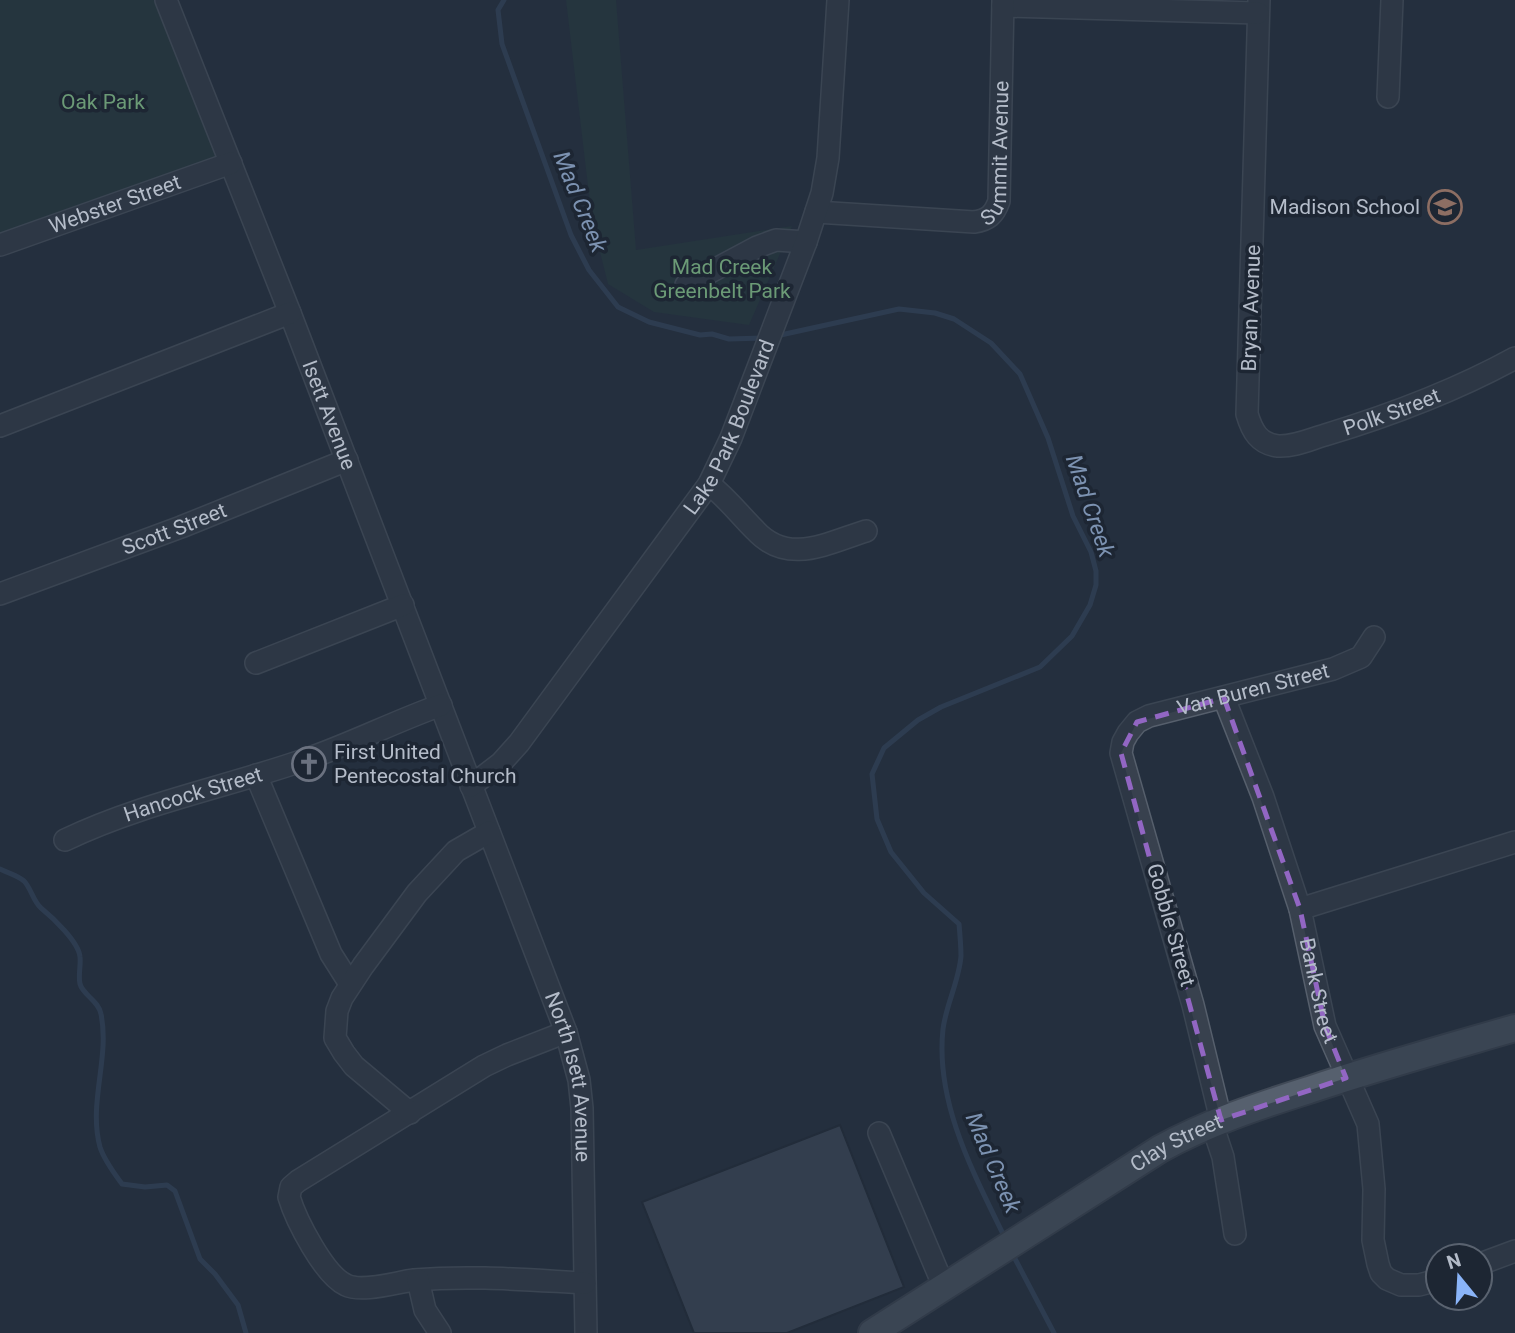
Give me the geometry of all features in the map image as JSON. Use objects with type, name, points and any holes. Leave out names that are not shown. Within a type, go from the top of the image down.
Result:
[{"type":"main road","name":"Clay Street","points":[[872,1333],[1160,1149],[1216,1122],[1346,1077],[1515,1028]]},
{"type":"street","name":"Isett Avenue","points":[[166,0],[290,313],[489,832]]},
{"type":"street","name":"Lake Park Boulevard","points":[[471,786],[501,763],[519,743],[709,484],[731,438],[816,212],[828,158],[838,0]]},
{"type":"street","points":[[1388,97],[1392,0]]},
{"type":"street","name":"Summit Avenue","points":[[816,212],[966,222],[985,220],[995,212],[999,201],[1003,3]]},
{"type":"street","points":[[1003,3],[1258,6]]},
{"type":"street","name":"Bryan Avenue","points":[[1258,6],[1247,414],[1251,429],[1264,442]]},
{"type":"street","name":"Webster Street","points":[[0,245],[231,163]]},
{"type":"street","points":[[686,285],[757,247],[776,240],[806,242]]},
{"type":"street","points":[[0,426],[290,313]]},
{"type":"street","name":"Polk Street","points":[[1264,442],[1278,446],[1293,444],[1368,422],[1419,403],[1515,358]]},
{"type":"street","name":"Scott Street","points":[[0,594],[181,527],[347,460]]},
{"type":"street","points":[[709,484],[735,506],[757,533],[783,550],[802,551],[866,531]]},
{"type":"street","points":[[256,663],[403,605]]},
{"type":"street","name":"Van Buren Street","points":[[1128,733],[1137,722],[1149,716],[1351,663],[1361,657],[1374,637]]},
{"type":"street","name":"Bank Street","points":[[1224,698],[1263,797],[1300,909],[1325,1026],[1368,1124],[1374,1189],[1373,1240],[1381,1273],[1394,1282],[1424,1284]]},
{"type":"street","name":"Hancock Street","points":[[65,840],[149,806],[308,758],[441,705]]},
{"type":"street","name":"Gobble Street","points":[[1128,733],[1121,753],[1193,1005],[1236,1234]]},
{"type":"street","points":[[256,775],[331,954],[350,985]]},
{"type":"street","points":[[410,1113],[354,1066],[335,1038],[337,1011],[350,985],[397,918],[445,862],[466,844],[489,832]]},
{"type":"street","name":"North Isett Avenue","points":[[489,832],[566,1032],[579,1080],[582,1108],[586,1333]]},
{"type":"street","points":[[1300,909],[1515,842]]},
{"type":"street","points":[[566,1032],[484,1066],[298,1181],[291,1187],[289,1197],[326,1266],[334,1277],[348,1287],[466,1277],[585,1283]]},
{"type":"street","points":[[879,1133],[944,1287]]},
{"type":"street","points":[[1494,1259],[1515,1251]]},
{"type":"street","points":[[418,1280],[425,1310],[440,1333]]},
{"type":"highlighted area","points":[[1224,698],[1300,909],[1325,1026],[1346,1078],[1221,1120],[1121,753],[1137,722]]},
{"type":"green space","name":"Oak Park","points":[[0,0],[179,0],[231,163],[0,250]]},
{"type":"green space","name":"Mad Creek Greenbelt Park","points":[[566,0],[616,0],[636,250],[792,226],[749,325],[654,312],[608,284],[592,220]]},
{"type":"building","points":[[840,1125],[904,1287],[787,1333],[694,1333],[642,1202]]},
{"type":"waterway","name":"Mad Creek","points":[[504,0],[498,10],[502,44],[571,235],[589,270],[618,307],[649,322],[700,335],[712,334],[729,339],[763,338]]},
{"type":"waterway","name":"Mad Creek","points":[[776,336],[899,309],[935,313],[954,319],[991,343],[1020,374],[1048,438],[1073,516],[1091,552],[1096,571],[1096,585],[1090,605],[1072,636],[1040,667],[941,707],[918,720],[884,748],[872,774],[877,819],[891,852],[924,893],[959,924],[960,965],[943,1029],[945,1084],[959,1137],[1005,1238]]},
{"type":"waterway","points":[[0,869],[24,881],[38,905],[70,937],[80,957],[80,984],[100,1009],[103,1047],[96,1114],[100,1147],[104,1157],[122,1184],[145,1187],[167,1185],[175,1191],[200,1259],[238,1305],[246,1333]]},
{"type":"waterway","name":"Mad Creek","points":[[1012,1253],[1054,1333]]},
{"type":"place","name":"Madison School","points":[[1445,207]]},
{"type":"place","name":"First United Pentecostal Church","points":[[309,764]]}]
